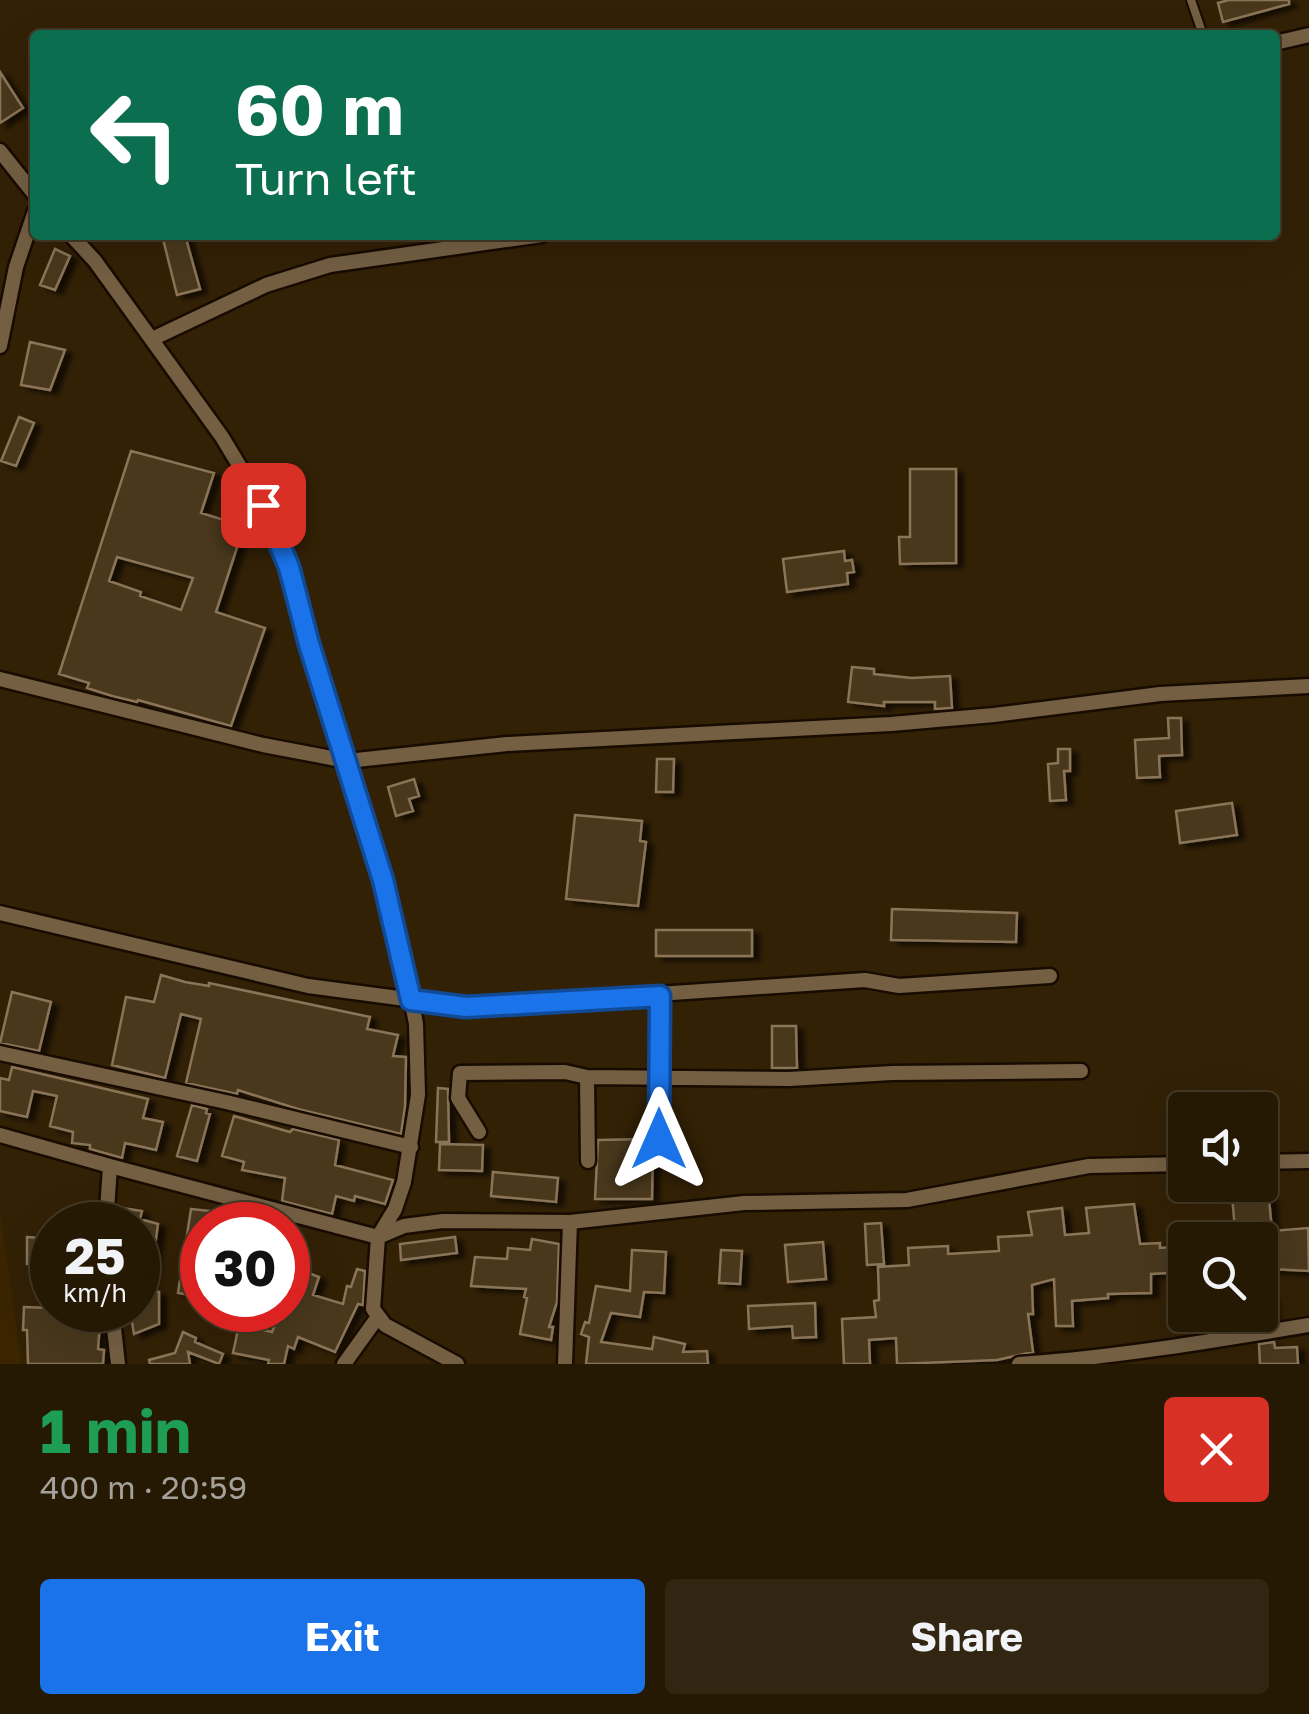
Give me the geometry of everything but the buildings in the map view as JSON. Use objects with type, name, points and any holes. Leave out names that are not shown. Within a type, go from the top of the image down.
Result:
[{"type":"street","points":[[1280,42],[1309,35]]},
{"type":"street","points":[[0,151],[30,189]]},
{"type":"street","points":[[0,346],[16,267],[30,226]]},
{"type":"street","points":[[76,240],[222,436],[263,505],[289,567],[383,880],[416,1024],[418,1095],[412,1147],[395,1210],[378,1237],[372,1298],[377,1318],[458,1364]]},
{"type":"street","points":[[152,339],[266,286],[330,265],[507,240]]},
{"type":"street","points":[[0,679],[264,746],[347,760],[507,744],[890,724],[994,716],[1160,694],[1309,686]]},
{"type":"street","points":[[0,913],[308,986],[466,1007],[865,980],[900,986],[1050,976]]},
{"type":"street","points":[[659,1139],[660,996]]},
{"type":"street","points":[[0,1053],[412,1147]]},
{"type":"street","points":[[479,1132],[458,1098],[460,1074],[565,1072],[587,1077],[789,1078],[1081,1071]]},
{"type":"street","points":[[587,1077],[588,1162]]},
{"type":"street","points":[[0,1135],[378,1237],[404,1226],[443,1221],[570,1222],[744,1203],[906,1200],[1088,1166],[1168,1164]]},
{"type":"street","points":[[1278,1162],[1309,1161]]},
{"type":"street","points":[[108,1202],[110,1166]]},
{"type":"street","points":[[565,1364],[570,1222]]},
{"type":"street","points":[[344,1364],[377,1318]]},
{"type":"street","points":[[1019,1364],[1216,1342],[1309,1325]]},
{"type":"street","points":[[114,1332],[118,1364]]},
{"type":"lane","points":[[1191,0],[1201,30]]},
{"type":"shaded area","points":[[0,1213],[22,1364],[0,1364]]},
{"type":"route","points":[[263,505],[289,567],[383,880],[411,1000],[466,1007],[660,996],[659,1139]]}]
